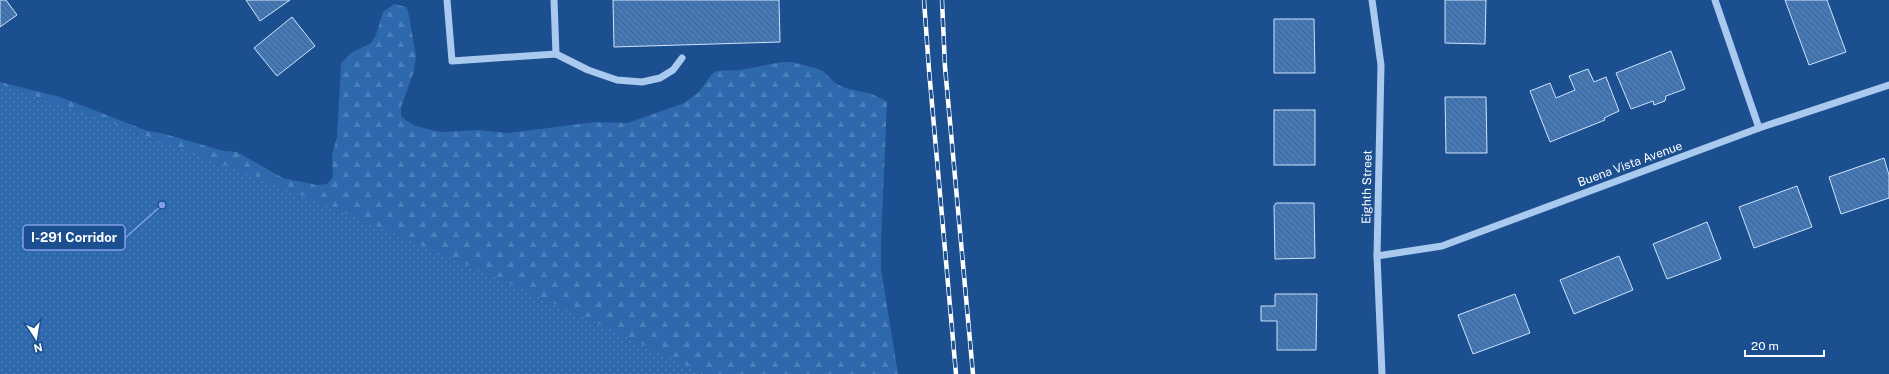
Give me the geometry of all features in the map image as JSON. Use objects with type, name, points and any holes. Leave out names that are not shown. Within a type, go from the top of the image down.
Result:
[{"type":"street","points":[[447,0],[452,61],[556,54],[588,70],[617,80],[642,82],[660,78],[673,70],[682,58]]},
{"type":"street","points":[[554,0],[556,54]]},
{"type":"street","name":"Eighth Street","points":[[1372,0],[1381,65],[1377,256],[1382,374]]},
{"type":"street","points":[[1715,0],[1759,128]]},
{"type":"street","name":"Buena Vista Avenue","points":[[1377,256],[1442,246],[1759,128],[1889,85]]},
{"type":"green space","points":[[394,4],[406,7],[408,11],[416,56],[414,71],[401,107],[401,116],[416,126],[435,131],[444,132],[479,130],[508,133],[595,122],[628,123],[684,103],[698,93],[716,71],[740,70],[782,62],[791,62],[823,71],[835,83],[845,88],[872,94],[887,102],[881,269],[898,374],[0,374],[0,82],[60,97],[148,131],[161,133],[224,151],[237,152],[283,178],[317,185],[327,184],[333,177],[332,155],[337,137],[341,63],[351,53],[371,43],[376,35],[383,12]]},
{"type":"green space","points":[[0,84],[180,148],[357,218],[445,255],[619,333],[705,374],[0,374]]},
{"type":"building","points":[[0,0],[6,0],[17,15],[0,27]]},
{"type":"building","points":[[246,0],[290,0],[260,21]]},
{"type":"building","points":[[613,0],[779,0],[780,42],[614,47]]},
{"type":"building","points":[[1445,0],[1486,0],[1485,44],[1445,43]]},
{"type":"building","points":[[1785,0],[1827,0],[1846,52],[1809,65]]},
{"type":"building","points":[[292,17],[315,46],[277,76],[254,48]]},
{"type":"building","points":[[1274,19],[1314,19],[1315,73],[1274,73]]},
{"type":"building","points":[[1671,51],[1685,89],[1666,96],[1665,101],[1654,105],[1653,101],[1631,109],[1616,73]]},
{"type":"building","points":[[1588,69],[1594,82],[1606,77],[1619,111],[1604,118],[1605,120],[1550,142],[1530,91],[1550,83],[1556,98],[1575,90],[1569,76]]},
{"type":"building","points":[[1445,97],[1486,97],[1487,153],[1446,153]]},
{"type":"building","points":[[1274,110],[1315,110],[1315,165],[1274,165]]},
{"type":"building","points":[[1884,158],[1889,175],[1889,198],[1841,214],[1829,177]]},
{"type":"building","points":[[1797,186],[1812,227],[1754,248],[1739,207]]},
{"type":"building","points":[[1276,203],[1314,203],[1315,258],[1275,259],[1274,206]]},
{"type":"building","points":[[1707,222],[1721,259],[1667,279],[1653,244]]},
{"type":"building","points":[[1619,256],[1633,290],[1574,314],[1560,280]]},
{"type":"building","points":[[1275,294],[1317,294],[1316,350],[1277,350],[1277,321],[1261,321],[1261,306],[1275,306]]},
{"type":"building","points":[[1515,294],[1530,333],[1473,354],[1458,315]]},
{"type":"railway","points":[[924,0],[956,374]]},
{"type":"railway","points":[[942,0],[945,67],[973,374]]},
{"type":"place","name":"I-291 Corridor","points":[[162,205]]}]
